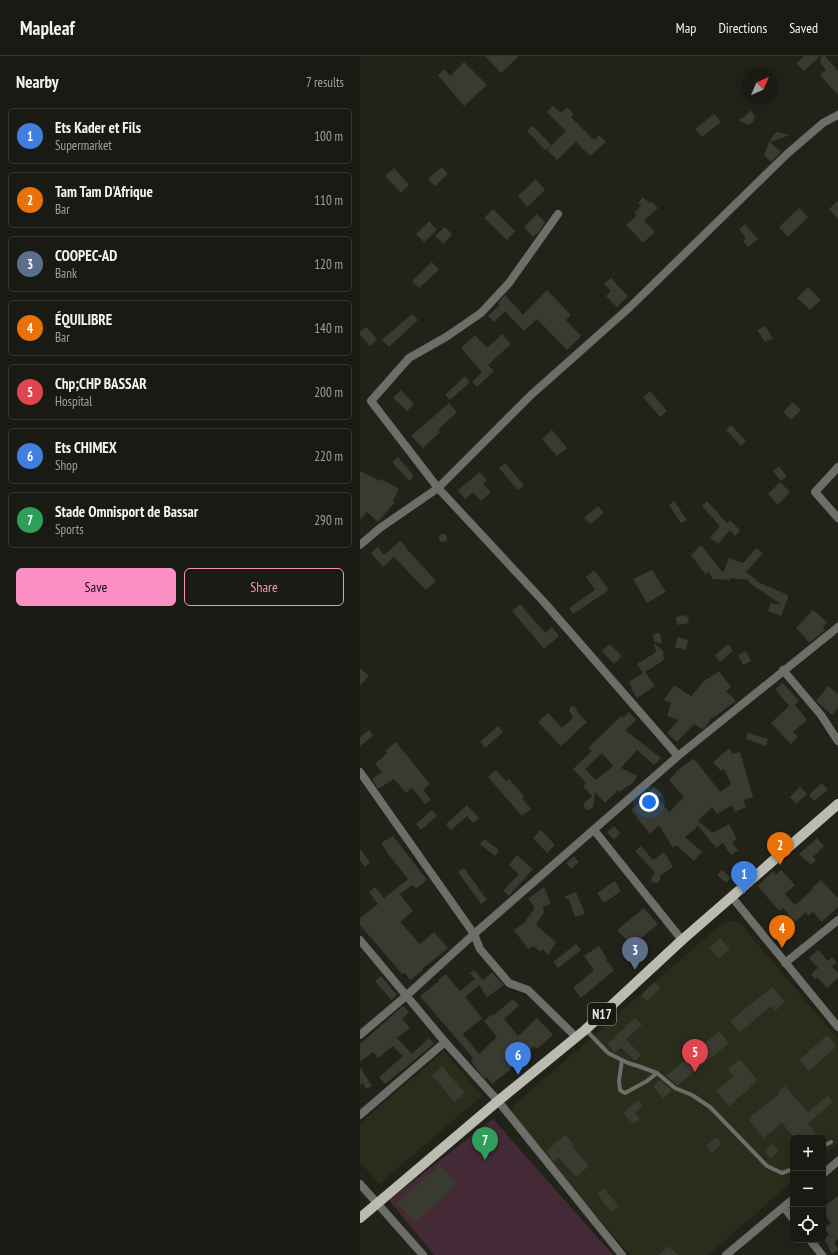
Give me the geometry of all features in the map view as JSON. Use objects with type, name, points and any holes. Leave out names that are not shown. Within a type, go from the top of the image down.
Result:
[{"type":"main road","name":"N17","points":[[360,1218],[498,1101],[576,1038],[731,896],[838,804]]},
{"type":"street","points":[[360,545],[380,528],[438,488],[531,395],[630,307],[787,154],[823,124],[838,116]]},
{"type":"street","points":[[558,214],[509,283],[481,313],[446,337],[409,358],[371,401],[438,488],[543,601],[678,756]]},
{"type":"street","points":[[838,467],[815,492],[838,518]]},
{"type":"street","points":[[360,1035],[678,756],[838,627]]},
{"type":"street","points":[[783,670],[821,716],[838,740]]},
{"type":"street","points":[[360,772],[474,934],[480,949],[509,983],[528,990],[576,1038]]},
{"type":"street","points":[[594,830],[682,940]]},
{"type":"street","points":[[731,896],[838,1027]]},
{"type":"street","points":[[785,963],[838,920]]},
{"type":"street","points":[[360,940],[444,1042],[498,1101],[622,1255]]},
{"type":"street","points":[[360,1115],[444,1042]]},
{"type":"street","points":[[826,1171],[838,1161]]},
{"type":"street","points":[[360,1184],[376,1204],[423,1255]]},
{"type":"street","points":[[726,1255],[790,1202]]},
{"type":"street","points":[[784,1207],[790,1215]]},
{"type":"street","points":[[812,1243],[822,1255]]},
{"type":"lane","points":[[585,1030],[608,1053],[628,1063],[657,1073],[675,1088],[692,1095],[710,1107],[767,1166],[782,1173],[790,1170]]},
{"type":"lane","points":[[622,1060],[619,1081],[620,1090],[625,1093],[647,1081],[657,1073]]},
{"type":"lane","points":[[826,1144],[831,1142]]},
{"type":"shaded area","points":[[725,921],[739,922],[838,1039],[838,1143],[826,1153],[826,1135],[790,1135],[790,1184],[708,1255],[630,1255],[511,1117],[513,1106]]},
{"type":"shaded area","points":[[444,1051],[482,1096],[379,1184],[360,1162],[360,1123]]},
{"type":"shaded area","points":[[493,1119],[613,1255],[434,1255],[389,1200]]},
{"type":"building","points":[[485,56],[519,56],[501,73]]},
{"type":"building","points":[[804,56],[820,56],[804,71],[796,63]]},
{"type":"building","points":[[822,56],[825,56],[838,71],[838,95],[820,75],[826,70],[820,62]]},
{"type":"building","points":[[464,62],[487,85],[464,106],[438,75],[444,69],[450,76]]},
{"type":"building","points":[[553,106],[561,113],[567,107],[574,114],[571,117],[594,140],[599,135],[606,142],[590,156],[576,142],[557,160],[547,150],[566,131],[547,112]]},
{"type":"building","points":[[751,110],[755,118],[752,123],[748,125],[738,120],[744,117]]},
{"type":"building","points":[[714,114],[721,122],[702,137],[695,129]]},
{"type":"building","points":[[533,126],[551,145],[545,150],[527,131]]},
{"type":"building","points":[[776,132],[790,135],[770,142],[781,152],[771,162],[764,155],[769,142]]},
{"type":"building","points":[[442,167],[448,174],[435,186],[428,179]]},
{"type":"building","points":[[394,168],[409,185],[401,193],[385,176]]},
{"type":"building","points":[[536,179],[545,190],[527,207],[518,196]]},
{"type":"building","points":[[643,197],[649,203],[651,201],[658,208],[644,221],[655,232],[643,243],[626,225],[637,215],[634,213],[641,206],[638,203]]},
{"type":"building","points":[[838,201],[838,219],[829,209]]},
{"type":"building","points":[[799,208],[808,217],[788,237],[779,227]]},
{"type":"building","points":[[493,209],[515,231],[507,240],[484,218]]},
{"type":"building","points":[[537,214],[545,222],[539,232],[533,237],[524,227]]},
{"type":"building","points":[[429,221],[437,230],[424,242],[416,234]]},
{"type":"building","points":[[745,224],[758,239],[748,247],[743,241],[746,238],[739,229]]},
{"type":"building","points":[[445,227],[452,234],[444,244],[435,236]]},
{"type":"building","points":[[432,262],[439,270],[419,288],[412,281]]},
{"type":"building","points":[[611,278],[628,296],[617,307],[606,296],[611,291],[604,284]]},
{"type":"building","points":[[808,287],[821,300],[810,310],[797,298]]},
{"type":"building","points":[[547,290],[571,315],[566,320],[581,336],[567,350],[537,319],[524,331],[505,311],[494,322],[488,316],[500,305],[498,303],[505,295],[523,315]]},
{"type":"building","points":[[412,314],[418,320],[389,347],[382,340]]},
{"type":"building","points":[[765,326],[773,338],[765,342],[757,330]]},
{"type":"building","points":[[366,327],[377,339],[370,346],[360,335],[360,332]]},
{"type":"building","points":[[502,334],[511,344],[488,365],[494,371],[477,387],[472,382],[482,372],[461,348],[475,335],[487,348]]},
{"type":"building","points":[[465,376],[470,382],[450,400],[445,395]]},
{"type":"building","points":[[401,390],[414,404],[407,411],[393,398]]},
{"type":"building","points":[[650,391],[667,411],[660,417],[643,397]]},
{"type":"building","points":[[793,402],[801,410],[791,420],[783,412]]},
{"type":"building","points":[[449,403],[457,412],[438,430],[440,432],[423,448],[411,436]]},
{"type":"building","points":[[731,425],[746,441],[741,446],[726,430]]},
{"type":"building","points":[[552,430],[567,448],[557,456],[542,439]]},
{"type":"building","points":[[398,457],[414,476],[409,481],[392,462]]},
{"type":"building","points":[[505,463],[524,485],[518,490],[499,468]]},
{"type":"building","points":[[779,466],[787,476],[781,481],[773,471]]},
{"type":"building","points":[[360,471],[380,481],[381,479],[399,489],[393,501],[395,502],[378,522],[367,512],[360,520]]},
{"type":"building","points":[[480,472],[487,480],[483,484],[491,492],[481,501],[473,492],[465,499],[458,490]]},
{"type":"building","points":[[780,482],[790,492],[778,505],[768,494]]},
{"type":"building","points":[[674,501],[687,520],[681,523],[669,505]]},
{"type":"building","points":[[707,501],[727,523],[730,520],[740,530],[735,536],[730,530],[718,544],[710,538],[720,526],[702,506]]},
{"type":"building","points":[[598,506],[604,513],[590,524],[584,518]]},
{"type":"building","points":[[441,534],[445,534],[447,538],[445,542],[441,542],[439,540],[439,536]]},
{"type":"building","points":[[400,541],[436,581],[426,590],[394,557],[383,567],[371,553],[378,547],[384,555]]},
{"type":"building","points":[[701,545],[723,573],[729,558],[743,563],[756,548],[763,553],[746,572],[758,581],[753,580],[788,595],[781,616],[768,611],[771,603],[782,605],[748,582],[749,580],[730,578],[730,580],[713,579],[709,572],[705,574],[691,555]]},
{"type":"building","points":[[594,570],[609,590],[573,614],[569,608],[595,590],[586,577]]},
{"type":"building","points":[[652,570],[666,592],[647,603],[633,579]]},
{"type":"building","points":[[520,604],[545,633],[552,627],[559,636],[544,649],[512,611]]},
{"type":"building","points":[[813,610],[827,622],[823,627],[825,630],[809,643],[796,628]]},
{"type":"building","points":[[687,615],[689,623],[677,625],[676,617]]},
{"type":"building","points":[[660,633],[662,644],[654,642],[653,634]]},
{"type":"building","points":[[678,637],[688,640],[686,650],[675,647]]},
{"type":"building","points":[[654,643],[663,651],[664,660],[645,672],[655,686],[637,698],[631,689],[632,688],[629,682],[643,673],[637,664],[656,652]]},
{"type":"building","points":[[610,644],[622,656],[614,664],[602,651]]},
{"type":"building","points":[[728,644],[733,651],[720,662],[715,655]]},
{"type":"building","points":[[746,651],[751,661],[743,665],[738,655]]},
{"type":"building","points":[[360,668],[369,676],[360,685]]},
{"type":"building","points":[[719,671],[731,687],[726,691],[736,701],[713,718],[712,717],[706,727],[702,729],[694,724],[677,742],[667,733],[679,720],[667,716],[671,703],[664,700],[674,685],[691,696],[707,678],[708,679]]},
{"type":"building","points":[[783,683],[799,701],[795,705],[807,720],[793,732],[798,737],[791,744],[771,723],[789,706],[775,689]]},
{"type":"building","points":[[828,686],[838,694],[838,708],[832,715],[816,701]]},
{"type":"building","points":[[573,706],[587,722],[561,746],[538,722],[548,713],[562,728],[573,718],[569,711],[570,707]]},
{"type":"building","points":[[629,712],[636,720],[625,730],[661,758],[654,765],[637,750],[621,768],[637,776],[633,783],[619,792],[618,790],[605,803],[595,792],[593,807],[587,810],[584,807],[584,803],[592,796],[583,786],[586,783],[573,769],[592,751],[588,748],[621,716],[623,718]],"holes":[[[602,753],[613,766],[596,780],[585,769]]]},
{"type":"building","points":[[498,726],[503,732],[485,748],[480,742]]},
{"type":"building","points":[[369,730],[373,736],[360,746],[360,737]]},
{"type":"building","points":[[748,733],[768,739],[766,746],[746,739]]},
{"type":"building","points":[[396,742],[430,784],[423,790],[431,800],[425,804],[412,788],[406,793],[394,779],[378,789],[372,779],[382,772],[375,764],[387,753],[385,751]]},
{"type":"building","points":[[730,749],[732,754],[740,752],[753,797],[743,800],[746,807],[735,812],[732,805],[717,814],[712,807],[698,821],[713,833],[729,824],[737,839],[732,842],[738,851],[731,855],[723,843],[716,848],[698,826],[685,837],[702,852],[694,861],[676,845],[673,848],[659,825],[650,834],[631,810],[648,796],[646,794],[654,787],[662,795],[658,798],[669,812],[684,797],[669,780],[680,768],[693,759],[720,792],[731,784],[724,769],[721,771],[713,762]]},
{"type":"building","points":[[496,770],[506,781],[509,779],[524,796],[522,798],[531,809],[522,816],[488,777]]},
{"type":"building","points":[[822,783],[828,790],[814,801],[809,795]]},
{"type":"building","points":[[800,787],[807,794],[796,804],[790,797]]},
{"type":"building","points":[[467,805],[479,818],[473,823],[467,816],[451,830],[446,824]]},
{"type":"building","points":[[432,810],[437,816],[421,830],[416,824]]},
{"type":"building","points":[[614,826],[620,833],[614,840],[607,832]]},
{"type":"building","points":[[541,830],[555,845],[547,853],[533,838]]},
{"type":"building","points":[[393,836],[427,880],[416,889],[412,885],[400,894],[413,911],[400,922],[420,944],[434,932],[448,948],[410,980],[405,973],[402,974],[360,925],[360,918],[378,904],[369,892],[375,887],[384,898],[408,879],[381,843]]},
{"type":"building","points":[[817,838],[824,846],[813,857],[816,860],[811,865],[799,854]]},
{"type":"building","points":[[484,839],[499,850],[495,856],[480,844]]},
{"type":"building","points":[[641,846],[653,860],[664,852],[673,867],[660,876],[660,880],[658,882],[655,883],[652,881],[649,883],[655,872],[635,851]]},
{"type":"building","points":[[360,849],[370,862],[365,867],[360,861]]},
{"type":"building","points":[[517,855],[533,869],[509,896],[503,891],[519,874],[509,865]]},
{"type":"building","points":[[574,856],[579,862],[571,869],[566,863]]},
{"type":"building","points":[[464,868],[487,900],[481,904],[458,872]]},
{"type":"building","points":[[722,870],[731,878],[726,883],[717,875]]},
{"type":"building","points":[[781,870],[795,885],[785,894],[795,905],[821,880],[838,898],[838,907],[822,922],[813,912],[808,916],[806,912],[795,922],[783,908],[779,911],[758,886],[773,871],[776,875]]},
{"type":"building","points":[[615,881],[621,891],[604,903],[597,893]]},
{"type":"building","points":[[544,887],[551,904],[543,907],[544,912],[536,925],[556,942],[548,955],[543,949],[541,952],[533,946],[528,949],[514,930],[524,923],[534,909],[533,904],[528,899]]},
{"type":"building","points":[[576,892],[585,914],[575,917],[569,900],[564,897]]},
{"type":"building","points":[[644,908],[658,924],[632,946],[617,930]]},
{"type":"building","points":[[720,938],[730,949],[719,959],[709,948]]},
{"type":"building","points":[[576,944],[581,950],[558,968],[553,962]]},
{"type":"building","points":[[599,946],[607,959],[606,960],[614,970],[581,998],[573,988],[594,970],[584,956]]},
{"type":"building","points":[[818,950],[828,961],[832,957],[837,963],[832,966],[838,973],[838,978],[827,988],[817,977],[815,979],[811,974],[818,968],[809,958]]},
{"type":"building","points":[[474,970],[483,980],[492,972],[504,985],[487,997],[479,985],[465,997],[482,1018],[463,1034],[479,1054],[497,1037],[484,1021],[492,1014],[493,1016],[513,999],[519,1006],[504,1019],[518,1036],[537,1018],[553,1035],[537,1049],[534,1046],[510,1068],[511,1069],[492,1084],[487,1077],[485,1079],[478,1071],[471,1061],[473,1058],[420,996],[446,974],[460,991],[475,979],[470,973]]},
{"type":"building","points":[[381,976],[397,995],[391,1000],[375,981]]},
{"type":"building","points":[[655,982],[660,989],[647,1001],[641,995]]},
{"type":"building","points":[[772,987],[785,1002],[775,1011],[771,1006],[740,1032],[730,1021]]},
{"type":"building","points":[[403,1006],[409,1012],[402,1019],[410,1028],[397,1038],[412,1054],[429,1038],[434,1044],[385,1084],[379,1077],[403,1056],[393,1046],[378,1058],[373,1052],[360,1062],[360,1044]]},
{"type":"building","points":[[635,1018],[642,1025],[626,1039],[641,1055],[635,1061],[621,1047],[615,1053],[607,1044]]},
{"type":"building","points":[[719,1031],[729,1043],[678,1085],[666,1076]]},
{"type":"building","points":[[827,1035],[837,1046],[809,1071],[799,1060]]},
{"type":"building","points":[[740,1059],[757,1080],[729,1106],[716,1091],[734,1076],[728,1069]]},
{"type":"building","points":[[442,1066],[465,1093],[454,1102],[432,1075]]},
{"type":"building","points":[[360,1067],[372,1086],[366,1089],[363,1083],[360,1085]]},
{"type":"building","points":[[660,1080],[672,1090],[663,1099],[653,1086]]},
{"type":"building","points":[[785,1086],[808,1112],[828,1095],[833,1102],[808,1123],[818,1135],[792,1135],[782,1123],[764,1138],[748,1119],[779,1094],[778,1092]]},
{"type":"building","points":[[638,1100],[643,1106],[635,1113],[640,1119],[633,1124],[623,1113]]},
{"type":"building","points":[[565,1135],[589,1166],[576,1177],[559,1158],[554,1162],[546,1151]]},
{"type":"building","points":[[716,1137],[722,1144],[712,1153],[706,1146]]},
{"type":"building","points":[[773,1144],[779,1151],[771,1158],[764,1151]]},
{"type":"building","points":[[440,1165],[457,1184],[415,1223],[397,1203]]},
{"type":"building","points":[[604,1188],[619,1206],[611,1212],[597,1194]]},
{"type":"building","points":[[838,1196],[838,1239],[834,1242],[838,1250],[832,1254],[826,1243],[826,1237],[829,1235],[826,1231],[826,1227],[831,1223],[826,1217],[826,1205]]},
{"type":"building","points":[[669,1246],[678,1255],[658,1255]]},
{"type":"place","name":"Tam Tam D'Afrique","points":[[780,865]]},
{"type":"place","name":"Ets Kader et Fils","points":[[744,894]]},
{"type":"place","name":"ÉQUILIBRE","points":[[782,948]]},
{"type":"place","name":"COOPEC-AD","points":[[635,970]]},
{"type":"place","name":"Chp;CHP BASSAR","points":[[695,1072]]},
{"type":"place","name":"Ets CHIMEX","points":[[518,1075]]},
{"type":"place","name":"Stade Omnisport de Bassar","points":[[485,1160]]}]
